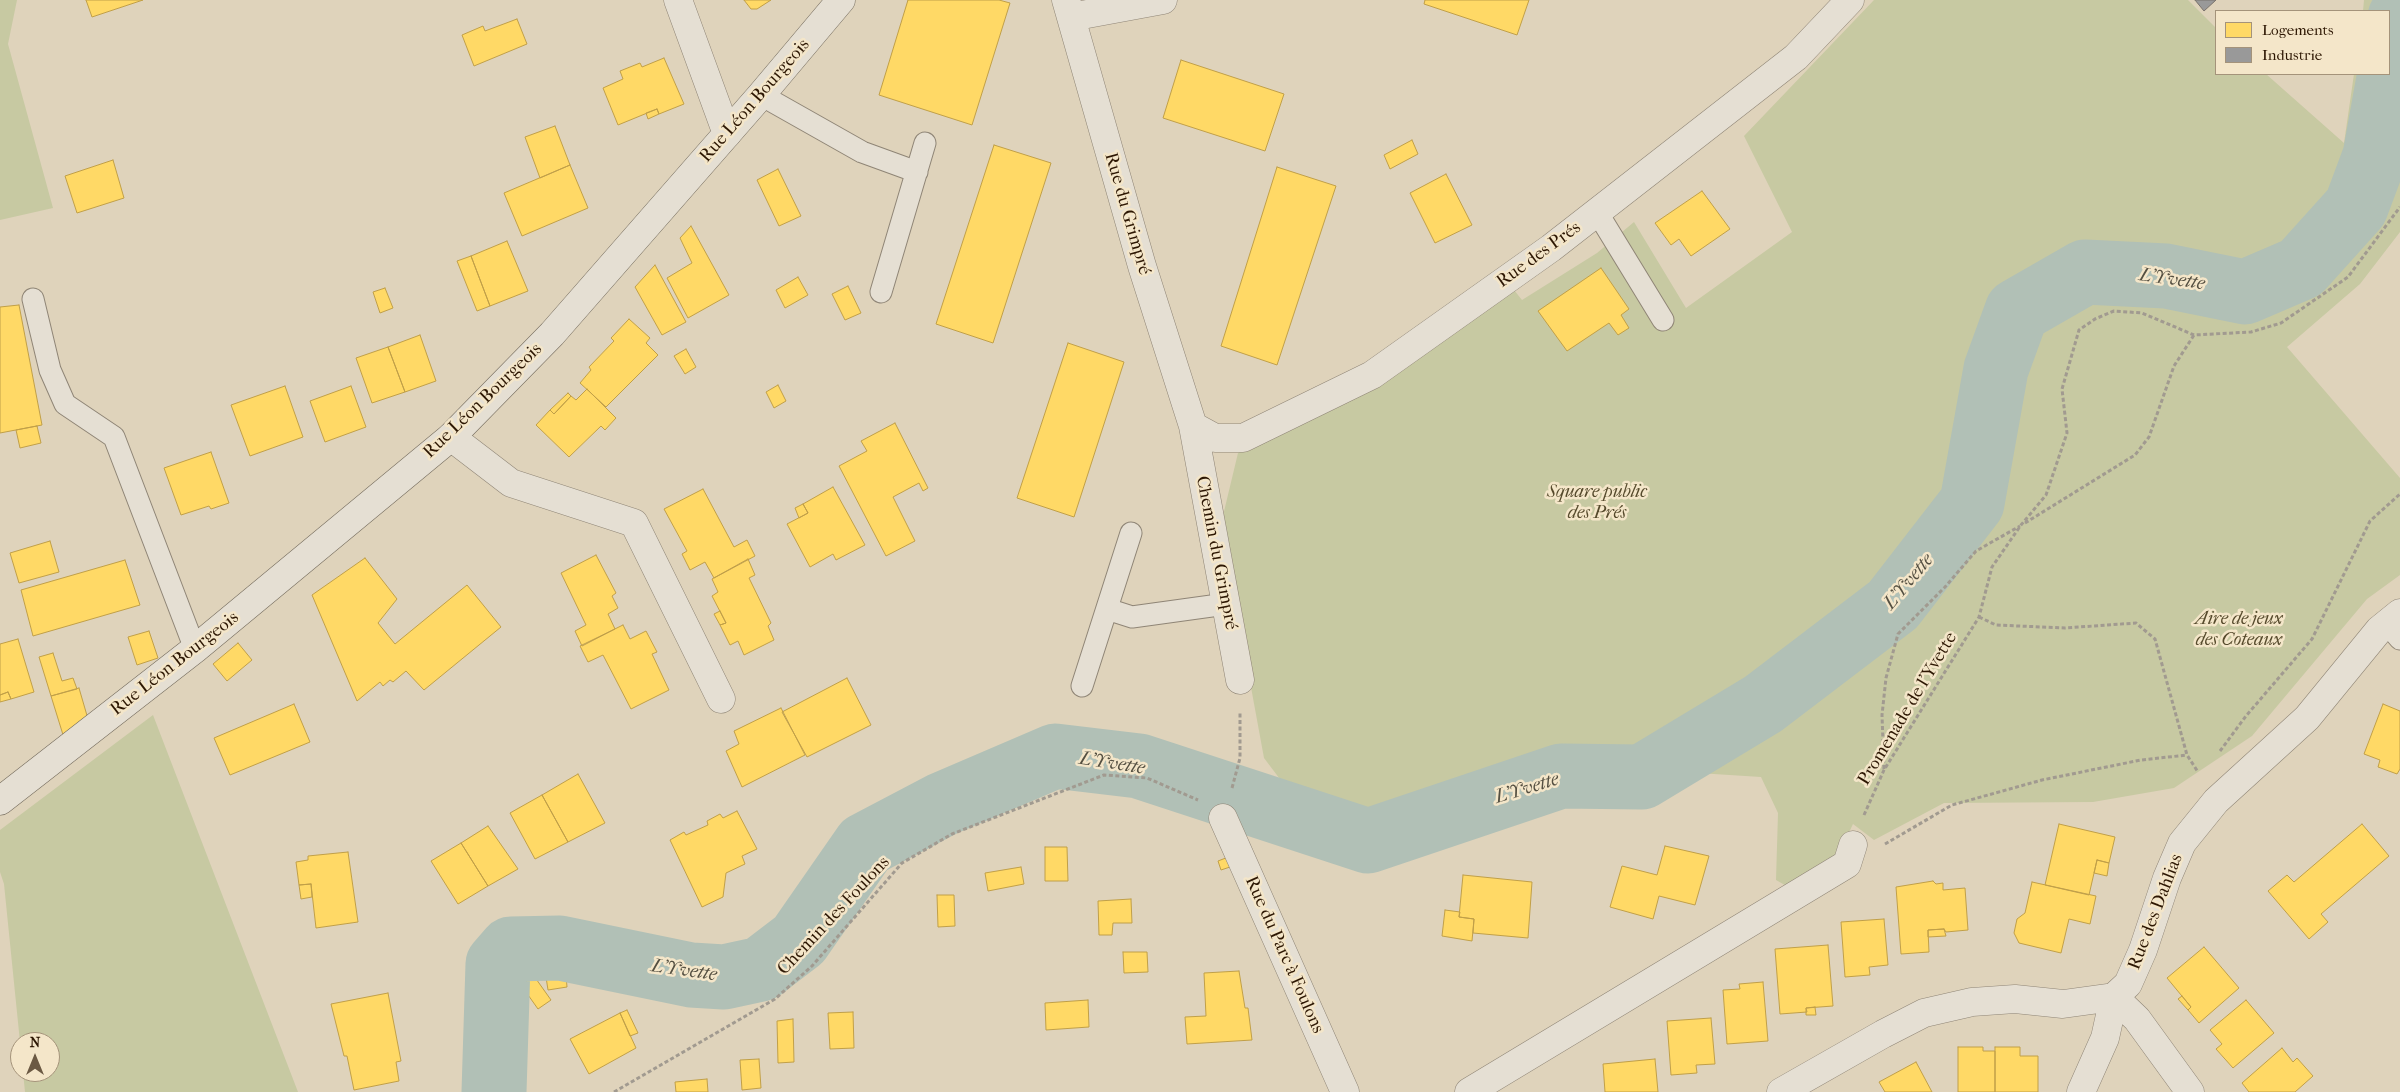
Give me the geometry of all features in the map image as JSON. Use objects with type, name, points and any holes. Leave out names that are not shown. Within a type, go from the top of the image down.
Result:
[{"type":"street","points":[[678,0],[727,134]]},
{"type":"street","name":"Rue Léon Bourgeois","points":[[0,801],[195,649],[451,437],[552,334],[761,95],[841,0]]},
{"type":"street","points":[[1068,8],[1164,0]]},
{"type":"street","name":"Rue des Prés","points":[[1193,426],[1215,438],[1243,438],[1372,375],[1551,248],[1796,56],[1850,0]]},
{"type":"street","name":"Rue du Grimpré","points":[[1068,8],[1142,266],[1193,426]]},
{"type":"street","name":"Chemin du Grimpré","points":[[1193,426],[1240,680]]},
{"type":"street","points":[[451,437],[511,483],[634,523],[721,700]]},
{"type":"street","name":"Rue des Dahlias","points":[[2114,997],[2128,984],[2143,950],[2166,878],[2182,843],[2216,801],[2307,718],[2380,630],[2396,625]]},
{"type":"street","name":"Rue du Parc à Foulons","points":[[1223,818],[1345,1092]]},
{"type":"street","points":[[1469,1092],[1847,864],[1853,845]]},
{"type":"street","points":[[1781,1092],[1924,1013],[1972,1002],[2015,999],[2063,1004],[2114,997]]},
{"type":"street","points":[[2081,1092],[2105,1038],[2114,997]]},
{"type":"street","points":[[2114,997],[2137,1019],[2190,1092]]},
{"type":"lane","points":[[761,95],[862,152],[916,172]]},
{"type":"lane","points":[[880,292],[925,144]]},
{"type":"lane","points":[[1597,212],[1663,320]]},
{"type":"lane","points":[[33,299],[50,370],[65,404],[114,437],[195,649]]},
{"type":"lane","points":[[1082,686],[1131,534]]},
{"type":"lane","points":[[1107,609],[1132,617],[1226,604]]},
{"type":"path","name":"Promenade de l'Yvette","points":[[1853,845],[1884,770],[1979,617],[1992,567],[2021,525],[2046,496],[2067,433],[2062,389],[2079,330],[2095,318],[2114,311],[2142,313],[2194,335],[2251,332],[2281,323],[2348,277],[2400,207]]},
{"type":"path","name":"Promenade de l'Yvette","points":[[2021,525],[2135,455],[2149,438],[2174,366],[2194,335]]},
{"type":"path","points":[[2214,758],[2246,716],[2312,639],[2370,521],[2400,494]]},
{"type":"path","points":[[1884,770],[1882,715],[1886,678],[1898,634],[1945,587],[1976,551],[2021,525]]},
{"type":"path","points":[[1979,617],[1996,625],[2065,628],[2136,623],[2154,638],[2187,755],[2199,775],[2204,770]]},
{"type":"path","points":[[1240,680],[1240,758]]},
{"type":"path","points":[[1853,845],[1886,844],[1952,805],[2042,780],[2140,760],[2187,755]]},
{"type":"path","name":"Chemin des Foulons","points":[[614,1092],[775,999],[812,966],[902,862],[952,834],[1104,775],[1148,778],[1194,797],[1223,818]]},
{"type":"green space","points":[[0,0],[17,0],[8,44],[53,208],[0,220]]},
{"type":"green space","points":[[1874,0],[2188,0],[2215,27],[2215,75],[2267,75],[2344,143],[2354,75],[2390,75],[2390,10],[2363,10],[2364,0],[2400,0],[2400,232],[2360,284],[2287,347],[2400,478],[2400,575],[2367,599],[2252,736],[2174,788],[2093,802],[1944,803],[1874,840],[1853,824],[1834,864],[1790,888],[1776,880],[1778,813],[1761,777],[1635,769],[1550,768],[1367,827],[1301,807],[1264,758],[1221,524],[1238,453],[1514,290],[1522,300],[1597,253],[1634,222],[1686,308],[1792,232],[1744,136]]},
{"type":"green space","points":[[153,715],[298,1092],[25,1092],[24,1082],[60,1082],[60,1032],[19,1032],[4,884],[0,872],[0,830]]},
{"type":"building: Logements","points":[[86,0],[143,0],[92,17]]},
{"type":"building: Logements","points":[[744,0],[771,0],[757,9],[751,9]]},
{"type":"building: Logements","points":[[908,0],[999,0],[1010,3],[972,125],[879,95]]},
{"type":"building: Logements","points":[[1425,0],[1529,0],[1517,35],[1424,4]]},
{"type":"building: Logements","points":[[517,19],[527,44],[474,66],[462,35],[483,26],[485,31]]},
{"type":"building: Logements","points":[[664,58],[684,104],[659,114],[657,109],[618,125],[603,88],[623,79],[620,71],[640,63],[642,67]]},
{"type":"building: Logements","points":[[1181,60],[1284,94],[1265,151],[1163,118]]},
{"type":"building: Logements","points":[[657,109],[659,114],[648,119],[646,113]]},
{"type":"building: Logements","points":[[555,126],[570,165],[540,178],[525,137]]},
{"type":"building: Logements","points":[[1412,140],[1418,154],[1390,169],[1384,155]]},
{"type":"building: Logements","points":[[994,145],[1051,163],[993,343],[936,324]]},
{"type":"building: Logements","points":[[113,160],[124,198],[77,213],[65,176]]},
{"type":"building: Logements","points":[[570,165],[588,208],[522,236],[504,193]]},
{"type":"building: Logements","points":[[1277,167],[1336,186],[1277,365],[1221,346]]},
{"type":"building: Logements","points":[[778,169],[801,216],[779,226],[757,180]]},
{"type":"building: Logements","points":[[1446,174],[1472,225],[1435,243],[1410,193]]},
{"type":"building: Logements","points":[[1702,191],[1730,229],[1691,256],[1679,239],[1671,245],[1655,223]]},
{"type":"building: Logements","points":[[691,226],[729,295],[688,318],[667,278],[692,263],[680,238]]},
{"type":"building: Logements","points":[[507,241],[528,291],[490,306],[471,256]]},
{"type":"building: Logements","points":[[471,256],[490,306],[477,311],[457,261]]},
{"type":"building: Logements","points":[[655,265],[686,322],[662,335],[635,287]]},
{"type":"building: Logements","points":[[1601,268],[1629,309],[1621,315],[1629,328],[1618,335],[1609,323],[1567,351],[1538,311]]},
{"type":"building: Logements","points":[[798,277],[808,295],[785,308],[776,290]]},
{"type":"building: Logements","points":[[848,286],[861,313],[845,320],[832,294]]},
{"type":"building: Logements","points":[[385,288],[393,308],[380,313],[373,292]]},
{"type":"building: Logements","points":[[19,305],[42,425],[0,433],[0,307]]},
{"type":"building: Logements","points":[[629,319],[650,338],[646,343],[658,355],[606,407],[580,383],[591,370],[589,367],[614,341],[611,338]]},
{"type":"building: Logements","points":[[420,335],[436,381],[405,392],[388,347]]},
{"type":"building: Logements","points":[[1068,343],[1124,362],[1074,517],[1017,498]]},
{"type":"building: Logements","points":[[388,347],[405,392],[372,403],[356,358]]},
{"type":"building: Logements","points":[[686,349],[696,367],[685,374],[674,356]]},
{"type":"building: Logements","points":[[778,385],[786,401],[774,408],[766,392]]},
{"type":"building: Logements","points":[[285,386],[303,437],[250,456],[231,405]]},
{"type":"building: Logements","points":[[351,386],[366,427],[325,442],[310,401]]},
{"type":"building: Logements","points":[[587,389],[616,418],[605,430],[601,426],[569,457],[536,425],[550,410],[554,414],[571,396],[576,400]]},
{"type":"building: Logements","points":[[568,393],[571,396],[554,414],[550,410]]},
{"type":"building: Logements","points":[[895,423],[928,488],[923,491],[919,483],[893,497],[915,541],[886,556],[839,466],[867,451],[861,441]]},
{"type":"building: Logements","points":[[37,426],[41,443],[20,448],[16,430]]},
{"type":"building: Logements","points":[[211,452],[229,503],[211,509],[209,506],[181,515],[164,468]]},
{"type":"building: Logements","points":[[833,487],[865,545],[836,560],[833,554],[810,567],[787,524],[808,513],[803,504]]},
{"type":"building: Logements","points":[[703,489],[734,547],[747,540],[755,556],[714,578],[705,562],[690,570],[682,554],[687,551],[664,509]]},
{"type":"building: Logements","points":[[803,504],[808,513],[799,518],[795,508]]},
{"type":"building: Logements","points":[[50,541],[59,572],[19,583],[10,553]]},
{"type":"building: Logements","points":[[596,555],[616,593],[612,596],[618,608],[608,614],[615,629],[582,646],[575,631],[586,625],[561,573]]},
{"type":"building: Logements","points":[[365,558],[397,599],[378,623],[395,644],[467,585],[501,627],[424,690],[406,671],[393,682],[390,680],[383,686],[380,682],[357,701],[312,595]]},
{"type":"building: Logements","points":[[748,559],[755,575],[749,578],[771,623],[768,626],[774,640],[744,655],[738,641],[730,645],[720,625],[726,623],[712,596],[718,592],[712,579]]},
{"type":"building: Logements","points":[[125,560],[140,605],[33,636],[21,590]]},
{"type":"building: Logements","points":[[720,611],[726,623],[720,625],[714,614]]},
{"type":"building: Logements","points":[[623,625],[630,639],[646,631],[657,652],[652,654],[669,690],[631,709],[603,655],[588,662],[580,646]]},
{"type":"building: Logements","points":[[149,631],[158,658],[137,665],[128,637]]},
{"type":"building: Logements","points":[[18,639],[34,692],[11,699],[8,692],[0,695],[0,644]]},
{"type":"building: Logements","points":[[238,643],[252,660],[227,681],[213,664]]},
{"type":"building: Logements","points":[[53,653],[62,681],[73,678],[77,689],[51,696],[39,657]]},
{"type":"building: Logements","points":[[847,678],[871,725],[807,757],[782,712]]},
{"type":"building: Logements","points":[[79,688],[88,719],[64,738],[51,696]]},
{"type":"building: Logements","points":[[8,692],[11,699],[0,702],[0,695]]},
{"type":"building: Logements","points":[[294,704],[310,742],[230,775],[214,738]]},
{"type":"building: Logements","points":[[2383,704],[2400,711],[2400,769],[2397,774],[2378,767],[2380,760],[2364,754]]},
{"type":"building: Logements","points":[[781,708],[805,755],[742,787],[726,751],[739,744],[734,731]]},
{"type":"building: Logements","points":[[578,774],[605,823],[568,842],[542,795]]},
{"type":"building: Logements","points":[[542,795],[568,842],[535,859],[510,813]]},
{"type":"building: Logements","points":[[737,811],[757,849],[742,856],[745,864],[726,873],[723,897],[702,907],[670,840],[684,832],[686,835],[708,825],[707,821],[720,814],[723,818]]},
{"type":"building: Logements","points":[[2059,824],[2115,837],[2109,863],[2097,860],[2089,895],[2045,885]]},
{"type":"building: Logements","points":[[2362,824],[2389,856],[2321,914],[2328,922],[2309,939],[2268,891],[2287,875],[2294,882]]},
{"type":"building: Logements","points":[[488,826],[518,869],[488,886],[461,843]]},
{"type":"building: Logements","points":[[461,843],[488,886],[458,904],[431,861]]},
{"type":"building: Logements","points":[[1665,846],[1709,856],[1695,905],[1659,896],[1653,919],[1610,907],[1622,866],[1657,875]]},
{"type":"building: Logements","points":[[1045,847],[1067,847],[1068,881],[1045,881]]},
{"type":"building: Logements","points":[[348,852],[358,922],[316,928],[311,884],[299,885],[296,862],[308,860],[308,856]]},
{"type":"building: Logements","points":[[1231,856],[1233,866],[1221,870],[1218,861]]},
{"type":"building: Logements","points":[[2097,860],[2109,863],[2107,876],[2094,873]]},
{"type":"building: Logements","points":[[1021,867],[1024,884],[988,891],[985,873]]},
{"type":"building: Logements","points":[[1463,875],[1532,882],[1528,938],[1473,933],[1474,919],[1459,917]]},
{"type":"building: Logements","points":[[1933,881],[1936,884],[1943,883],[1943,890],[1965,888],[1968,930],[1946,932],[1944,929],[1928,930],[1929,952],[1901,954],[1896,887]]},
{"type":"building: Logements","points":[[2032,882],[2096,896],[2090,924],[2069,919],[2061,953],[2019,943],[2014,933],[2017,919],[2025,913]]},
{"type":"building: Logements","points":[[311,884],[312,897],[301,899],[299,885]]},
{"type":"building: Logements","points":[[937,895],[954,895],[955,926],[938,927]]},
{"type":"building: Logements","points":[[1131,899],[1132,923],[1113,923],[1112,935],[1099,935],[1098,901]]},
{"type":"building: Logements","points":[[1445,910],[1460,912],[1459,917],[1474,919],[1472,941],[1442,936]]},
{"type":"building: Logements","points":[[1884,919],[1888,965],[1869,967],[1870,975],[1845,977],[1841,922]]},
{"type":"building: Logements","points":[[1944,929],[1946,936],[1928,937],[1928,930]]},
{"type":"building: Logements","points":[[1828,945],[1833,1006],[1806,1008],[1807,1012],[1780,1014],[1775,949]]},
{"type":"building: Logements","points":[[2204,947],[2239,988],[2199,1023],[2188,1010],[2191,1007],[2167,978]]},
{"type":"building: Logements","points":[[1123,952],[1147,952],[1148,972],[1124,973]]},
{"type":"building: Logements","points":[[1239,971],[1245,1008],[1248,1008],[1252,1040],[1187,1044],[1185,1017],[1206,1016],[1204,973]]},
{"type":"building: Logements","points":[[566,975],[567,987],[548,990],[546,977]]},
{"type":"building: Logements","points":[[534,976],[551,1000],[538,1009],[521,985]]},
{"type":"building: Logements","points":[[1763,982],[1768,1041],[1727,1044],[1723,990],[1740,989],[1739,984]]},
{"type":"building: Logements","points":[[388,993],[401,1061],[396,1062],[399,1081],[354,1090],[347,1056],[344,1056],[331,1004]]},
{"type":"building: Logements","points":[[2182,996],[2191,1007],[2188,1010],[2178,999]]},
{"type":"building: Logements","points":[[1088,1000],[1089,1027],[1046,1030],[1045,1003]]},
{"type":"building: Logements","points":[[2246,1000],[2274,1033],[2233,1068],[2216,1049],[2222,1044],[2210,1030]]},
{"type":"building: Logements","points":[[1815,1007],[1816,1015],[1806,1015],[1806,1008]]},
{"type":"building: Logements","points":[[627,1010],[638,1033],[630,1036],[620,1013]]},
{"type":"building: Logements","points":[[853,1012],[854,1048],[830,1049],[828,1013]]},
{"type":"building: Logements","points":[[620,1013],[636,1048],[589,1074],[570,1039]]},
{"type":"building: Logements","points":[[1711,1018],[1715,1064],[1696,1065],[1697,1073],[1671,1075],[1667,1021]]},
{"type":"building: Logements","points":[[793,1019],[794,1062],[778,1063],[777,1021]]},
{"type":"building: Logements","points":[[1958,1047],[1983,1047],[1983,1051],[1995,1051],[1995,1092],[1958,1092]]},
{"type":"building: Logements","points":[[1995,1047],[2020,1047],[2020,1056],[2038,1056],[2038,1092],[1995,1092]]},
{"type":"building: Logements","points":[[2282,1048],[2293,1062],[2297,1058],[2313,1076],[2295,1092],[2249,1092],[2242,1083]]},
{"type":"building: Logements","points":[[759,1059],[761,1088],[742,1090],[740,1060]]},
{"type":"building: Logements","points":[[1655,1059],[1658,1092],[1605,1092],[1603,1064]]},
{"type":"building: Logements","points":[[1916,1062],[1932,1092],[1885,1092],[1879,1082]]},
{"type":"building: Logements","points":[[707,1079],[708,1092],[676,1092],[675,1082]]},
{"type":"building: Industrie","points":[[2195,0],[2216,0],[2204,11]]},
{"type":"waterway","name":"L'Yvette","points":[[2390,73],[2400,17]]},
{"type":"waterway","name":"L'Yvette","points":[[494,1092],[498,964],[511,949],[560,948],[691,975],[724,977],[761,969],[799,940],[865,845],[943,804],[1055,756],[1139,766],[1368,841],[1561,776],[1642,777],[1763,704],[1893,605],[1972,503],[1996,369],[2017,311],[2085,272],[2166,276],[2245,292],[2301,268],[2356,207],[2375,156],[2390,75]]},
{"type":"park label","name":"Square public des Prés","points":[[1597,503]]},
{"type":"park label","name":"Aire de jeux des Coteaux","points":[[2239,630]]}]
